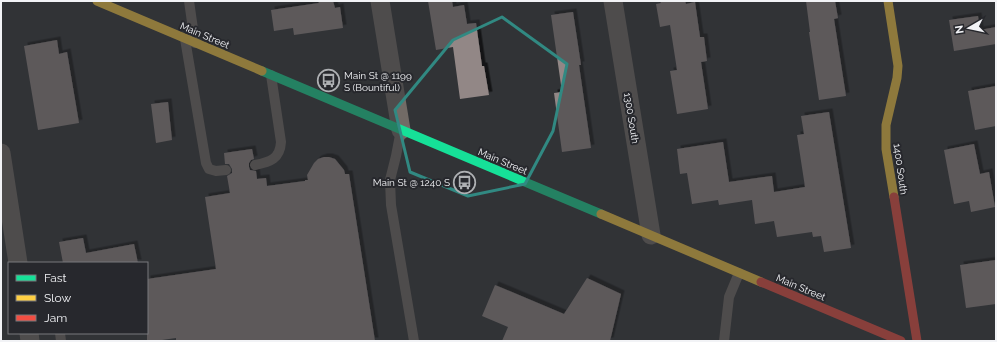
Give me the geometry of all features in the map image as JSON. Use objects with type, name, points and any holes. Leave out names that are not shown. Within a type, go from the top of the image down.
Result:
[{"type":"street","points":[[380,1],[401,130]]},
{"type":"street","name":"1300 South","points":[[613,1],[651,236]]},
{"type":"street","name":"1400 South","points":[[888,1],[898,66],[897,78],[886,125],[886,149],[917,341]]},
{"type":"street","name":"Main Street","points":[[104,2],[190,41],[901,341]]},
{"type":"street","points":[[1,153],[18,262]]},
{"type":"lane","points":[[189,1],[190,41],[206,163],[209,169],[216,171],[226,170]]},
{"type":"lane","points":[[255,165],[271,161],[280,149],[281,142],[271,75]]},
{"type":"lane","points":[[401,130],[390,180],[391,205],[414,341]]},
{"type":"lane","points":[[724,341],[728,297],[739,273]]},
{"type":"highlighted area","points":[[502,17],[567,64],[553,131],[525,184],[468,196],[410,172],[395,110],[453,40]]},
{"type":"building","points":[[318,1],[333,1],[335,8],[340,7],[343,28],[294,35],[293,28],[274,31],[271,10],[319,3]]},
{"type":"building","points":[[428,1],[452,1],[453,7],[464,5],[467,24],[476,23],[482,66],[484,66],[489,95],[460,99],[453,47],[436,50]]},
{"type":"building","points":[[660,1],[685,1],[686,4],[695,2],[700,37],[704,37],[707,61],[701,62],[708,109],[677,114],[670,71],[677,70],[670,25],[660,27],[656,4],[661,3]]},
{"type":"building","points":[[806,1],[835,1],[838,18],[834,19],[846,96],[819,100]]},
{"type":"building","points":[[573,12],[591,148],[562,152],[554,93],[562,92],[551,15]]},
{"type":"building","points":[[978,16],[980,30],[996,27],[996,44],[954,51],[949,20]]},
{"type":"building","points":[[57,40],[59,54],[67,52],[79,123],[38,130],[24,46]]},
{"type":"building","points":[[996,86],[996,126],[975,130],[968,91]]},
{"type":"building","points":[[168,102],[172,140],[156,143],[151,104]]},
{"type":"building","points":[[829,112],[851,248],[824,252],[821,236],[813,237],[812,232],[777,237],[774,221],[755,224],[752,200],[719,205],[718,200],[692,204],[687,173],[680,174],[677,149],[723,142],[729,182],[772,176],[774,192],[805,187],[797,135],[804,134],[801,116]]},
{"type":"building","points":[[974,144],[980,174],[989,172],[995,207],[971,212],[969,201],[954,204],[944,150]]},
{"type":"building","points":[[252,149],[254,159],[249,163],[250,170],[256,171],[257,179],[266,178],[267,186],[308,180],[307,175],[314,163],[318,159],[324,157],[335,159],[344,170],[345,174],[349,174],[375,341],[176,341],[176,338],[147,341],[148,279],[216,269],[205,197],[230,193],[227,176],[232,173],[232,169],[229,164],[225,164],[224,153]]},
{"type":"building","points":[[83,238],[86,253],[134,244],[138,262],[63,262],[59,242]]},
{"type":"building","points":[[996,260],[996,304],[966,308],[960,265]]},
{"type":"building","points":[[587,278],[621,294],[610,341],[502,341],[508,327],[482,316],[495,285],[564,314]]},
{"type":"traffic: fast","points":[[262,71],[601,214]]},
{"type":"traffic: slow","points":[[97,1],[262,71]]},
{"type":"traffic: slow","points":[[888,1],[898,66],[897,78],[886,125],[886,149],[894,197]]},
{"type":"traffic: slow","points":[[601,214],[761,282]]},
{"type":"traffic: jam","points":[[894,197],[917,341]]},
{"type":"traffic: jam","points":[[761,282],[901,341]]},
{"type":"place","name":"Main St @ 1199 S (Bountiful)","points":[[329,81]]},
{"type":"place","name":"Main St @ 1240 S","points":[[465,182]]}]
